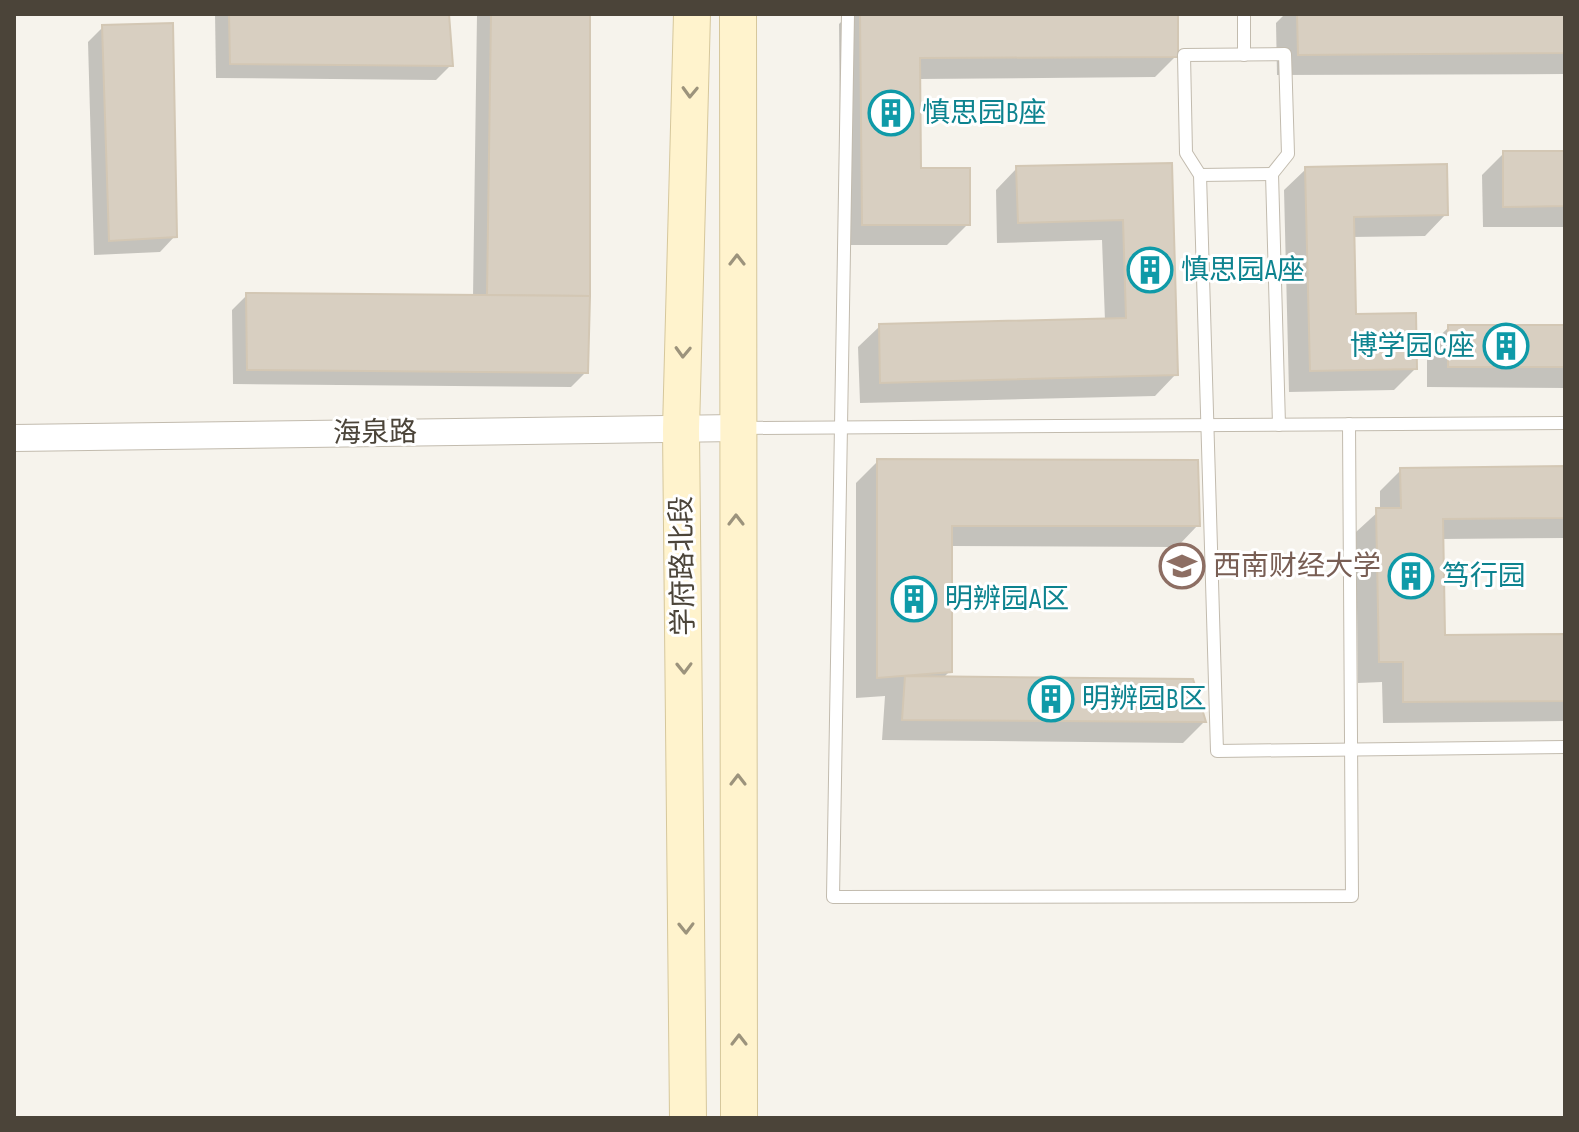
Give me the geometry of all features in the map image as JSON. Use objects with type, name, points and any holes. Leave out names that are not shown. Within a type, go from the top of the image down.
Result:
[{"type":"main road","name":"学府路北段","points":[[688,1118],[681,429],[692,14]]},
{"type":"main road","name":"学府路北段","points":[[738,14],[739,1118]]},
{"type":"street","name":"海泉路","points":[[14,438],[736,428]]},
{"type":"lane","points":[[848,14],[833,897],[1352,896],[1349,424]]},
{"type":"lane","points":[[1244,14],[1244,55]]},
{"type":"lane","points":[[1279,425],[1272,174],[1288,154],[1285,54],[1184,55],[1186,153],[1200,175],[1217,751],[1565,747]]},
{"type":"lane","points":[[1200,175],[1272,174]]},
{"type":"lane","points":[[736,428],[1565,423]]},
{"type":"building","points":[[229,14],[449,14],[453,66],[230,64]]},
{"type":"building","points":[[491,14],[590,14],[590,296],[487,295]]},
{"type":"building","name":"慎思园B座","points":[[860,14],[1178,14],[1178,57],[920,58],[921,168],[970,168],[970,225],[862,225]]},
{"type":"building","points":[[1297,14],[1565,14],[1565,53],[1298,55]]},
{"type":"building","points":[[173,23],[177,237],[109,241],[102,25]]},
{"type":"building","points":[[1503,151],[1565,151],[1565,206],[1503,207]]},
{"type":"building","name":"慎思园A座","points":[[1172,163],[1178,375],[880,383],[879,324],[1126,318],[1123,220],[1018,223],[1016,166]]},
{"type":"building","points":[[1447,164],[1448,215],[1354,217],[1356,314],[1416,313],[1417,369],[1310,371],[1305,167]]},
{"type":"building","points":[[246,293],[590,296],[588,373],[247,370]]},
{"type":"building","name":"博学园C座","points":[[1448,325],[1565,325],[1565,367],[1448,367]]},
{"type":"building","name":"明辨园A区","points":[[877,459],[1198,460],[1200,526],[952,526],[952,672],[877,678]]},
{"type":"building","name":"笃行园","points":[[1565,466],[1565,518],[1443,519],[1445,635],[1565,634],[1565,701],[1403,702],[1403,662],[1379,662],[1376,508],[1401,508],[1400,468]]},
{"type":"building","name":"明辨园B区","points":[[905,676],[1193,679],[1206,722],[902,720]]},
{"type":"place","name":"慎思园B座","points":[[891,113]]},
{"type":"place","name":"慎思园A座","points":[[1150,270]]},
{"type":"place","name":"博学园C座","points":[[1506,346]]},
{"type":"place","name":"西南财经大学","points":[[1182,566]]},
{"type":"place","name":"笃行园","points":[[1411,576]]},
{"type":"place","name":"明辨园A区","points":[[914,599]]},
{"type":"place","name":"明辨园B区","points":[[1051,699]]}]
